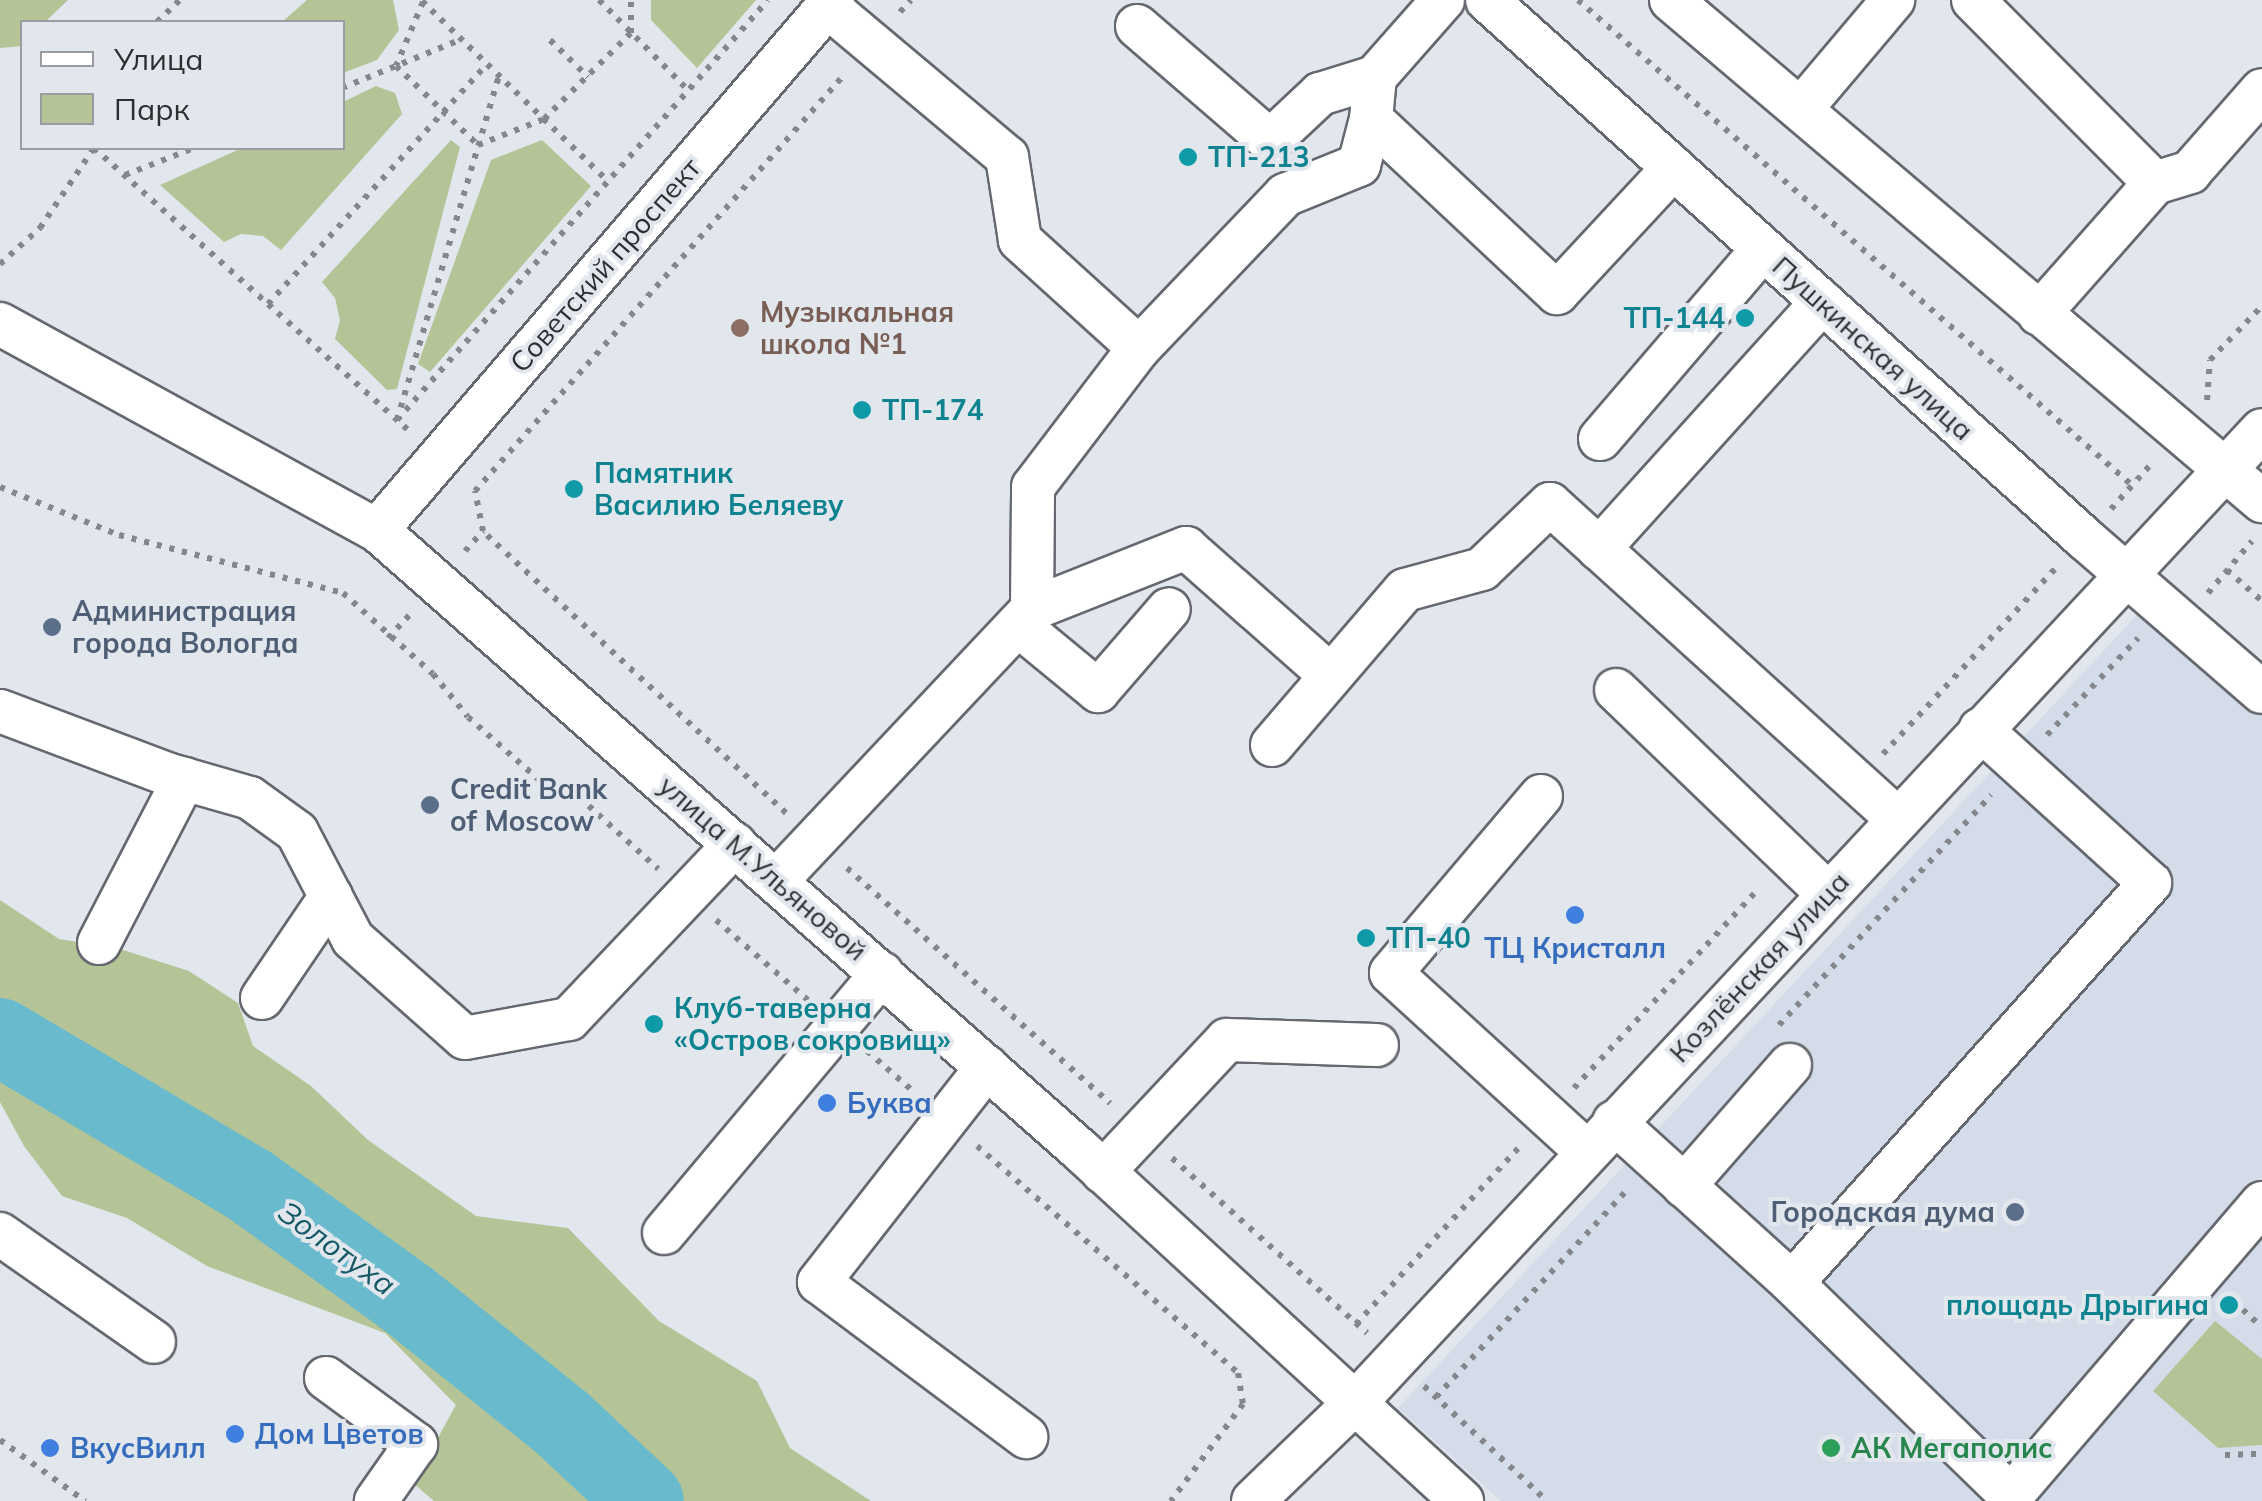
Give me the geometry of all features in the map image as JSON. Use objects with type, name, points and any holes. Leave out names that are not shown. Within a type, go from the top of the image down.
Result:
[{"type":"street","points":[[1137,26],[1270,141],[1320,94],[1376,77],[1443,0]]},
{"type":"street","name":"Пушкинская улица","points":[[1487,0],[2084,538],[2185,621],[2262,692]]},
{"type":"street","points":[[1671,0],[2178,434],[2262,501]]},
{"type":"street","points":[[1801,109],[1893,0]]},
{"type":"street","points":[[1973,0],[2155,184]]},
{"type":"street","points":[[830,3],[872,44],[1008,157],[1020,240],[1140,348]]},
{"type":"street","name":"Советский проспект","points":[[377,530],[830,3]]},
{"type":"street","points":[[1169,610],[1098,691],[1025,617],[1033,486],[1140,348],[1285,195],[1358,165],[1371,119],[1376,77]]},
{"type":"street","points":[[2040,314],[2155,184],[2190,172],[2262,90]]},
{"type":"street","points":[[1371,119],[1557,294],[1673,168]]},
{"type":"street","points":[[1600,439],[1763,249]]},
{"type":"street","points":[[1600,549],[1822,302]]},
{"type":"street","name":"улица М.Ульяновой","points":[[0,324],[377,530],[882,973],[1462,1501]]},
{"type":"street","name":"Козлёнская улица","points":[[1253,1501],[1355,1402],[2262,430]]},
{"type":"street","points":[[1272,745],[1405,590],[1482,569],[1550,504],[1897,819]]},
{"type":"street","points":[[777,880],[1025,617],[1186,548],[1331,676]]},
{"type":"street","points":[[1616,690],[1827,893]]},
{"type":"street","points":[[0,710],[184,779],[250,798],[297,832],[353,939],[465,1038],[570,1019],[735,844]]},
{"type":"street","points":[[1792,1283],[2150,883],[1980,729]]},
{"type":"street","points":[[98,943],[184,779]]},
{"type":"street","points":[[1541,796],[1391,973],[1548,1116],[1601,1137],[1670,1172],[1792,1283],[2011,1499],[2262,1203]]},
{"type":"street","points":[[262,998],[331,896]]},
{"type":"street","points":[[664,1233],[882,973]]},
{"type":"street","points":[[1103,1172],[1227,1040],[1377,1045]]},
{"type":"street","points":[[1670,1172],[1784,1047]]},
{"type":"street","points":[[987,1067],[820,1282],[1026,1436]]},
{"type":"street","points":[[0,1234],[154,1342]]},
{"type":"street","points":[[326,1378],[416,1444],[376,1501]]},
{"type":"path","points":[[159,20],[180,0]]},
{"type":"path","points":[[598,0],[688,90]]},
{"type":"path","points":[[478,145],[544,119],[631,33],[631,0]]},
{"type":"path","points":[[397,420],[768,0]]},
{"type":"path","points":[[475,490],[911,0]]},
{"type":"path","points":[[1578,0],[2132,486]]},
{"type":"path","points":[[396,66],[422,1],[608,181]]},
{"type":"path","points":[[345,87],[462,39]]},
{"type":"path","points":[[550,40],[588,76]]},
{"type":"path","points":[[268,304],[487,64]]},
{"type":"path","points":[[396,66],[478,145]]},
{"type":"path","points":[[397,420],[500,76]]},
{"type":"path","points":[[0,264],[40,228],[93,150]]},
{"type":"path","points":[[96,150],[475,490],[483,530],[815,840],[1394,1358],[1548,1501]]},
{"type":"path","points":[[125,175],[189,150]]},
{"type":"path","points":[[1857,782],[2210,397],[2210,360],[2262,306]]},
{"type":"path","points":[[0,488],[119,535],[343,593],[433,674],[468,717],[547,787],[578,796],[1238,1373],[1243,1404],[1171,1501]]},
{"type":"path","points":[[1784,1047],[2019,764],[2142,634],[2185,621],[2262,528]]},
{"type":"path","points":[[2227,570],[2262,601]]},
{"type":"path","points":[[1356,1324],[1789,856]]},
{"type":"path","points":[[1436,1397],[1670,1172]]},
{"type":"path","points":[[2226,1295],[2262,1327]]},
{"type":"path","points":[[0,1440],[85,1501]]},
{"type":"path","points":[[2226,1456],[2262,1454]]},
{"type":"shaded area","points":[[2151,600],[2262,696],[2262,1501],[1501,1501],[1398,1408]]},
{"type":"green space","points":[[0,0],[68,0],[47,20],[20,20],[20,46],[0,48]]},
{"type":"green space","points":[[307,0],[393,0],[399,30],[377,60],[345,72],[345,20],[284,20]]},
{"type":"green space","points":[[651,0],[756,0],[697,68],[651,20]]},
{"type":"green space","points":[[376,86],[395,93],[402,114],[281,250],[263,236],[241,234],[224,242],[160,185],[238,150],[345,150],[345,101]]},
{"type":"green space","points":[[451,140],[460,147],[397,389],[387,390],[335,339],[340,320],[335,298],[322,282]]},
{"type":"green space","points":[[542,140],[591,186],[430,372],[418,364],[491,160]]},
{"type":"green space","points":[[0,900],[59,939],[117,948],[189,971],[238,1003],[253,1046],[311,1086],[368,1140],[476,1216],[568,1228],[659,1321],[757,1381],[790,1448],[871,1501],[434,1501],[413,1483],[456,1405],[385,1333],[207,1266],[127,1218],[62,1196],[24,1146],[0,1102]]},
{"type":"green space","points":[[2215,1321],[2262,1359],[2262,1445],[2218,1448],[2153,1391]]},
{"type":"waterway","name":"Золотуха","points":[[0,1037],[248,1184],[409,1300],[561,1422],[645,1501]]},
{"type":"place","name":"ТП-213","points":[[1188,157]]},
{"type":"place","name":"ТП-144","points":[[1745,318]]},
{"type":"place","name":"Музыкальная школа №1","points":[[740,328]]},
{"type":"place","name":"ТП-174","points":[[862,410]]},
{"type":"place","name":"Памятник Василию Беляеву","points":[[574,489]]},
{"type":"place","name":"Администрация города Вологда","points":[[52,627]]},
{"type":"place","name":"Credit Bank of Moscow","points":[[430,805]]},
{"type":"place","name":"ТЦ Кристалл","points":[[1575,915]]},
{"type":"place","name":"ТП-40","points":[[1366,938]]},
{"type":"place","name":"Клуб-таверна «Остров сокровищ»","points":[[654,1024]]},
{"type":"place","name":"Буква","points":[[827,1103]]},
{"type":"place","name":"Городская дума","points":[[2015,1212]]},
{"type":"place","name":"площадь Дрыгина","points":[[2229,1305]]},
{"type":"place","name":"Дом Цветов","points":[[235,1434]]},
{"type":"place","name":"ВкусВилл","points":[[50,1448]]},
{"type":"place","name":"АК Мегаполис","points":[[1831,1448]]}]
